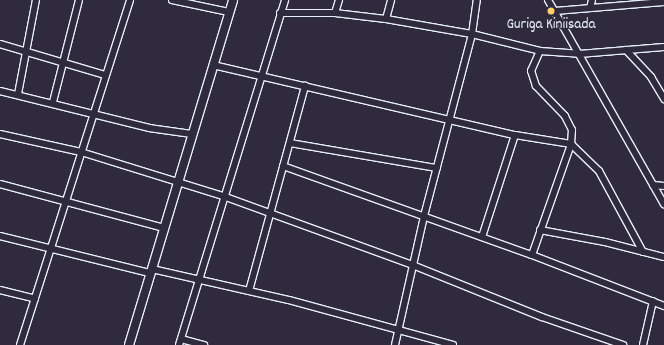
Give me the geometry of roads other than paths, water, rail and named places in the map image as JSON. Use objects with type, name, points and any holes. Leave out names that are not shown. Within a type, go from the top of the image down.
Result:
[{"type":"street","points":[[18,94],[36,0]]},
{"type":"street","points":[[53,102],[79,0]]},
{"type":"street","points":[[20,345],[130,0]]},
{"type":"street","points":[[172,0],[229,12]]},
{"type":"street","points":[[129,345],[233,0]]},
{"type":"street","points":[[204,345],[180,342],[259,77],[284,0]]},
{"type":"street","points":[[335,13],[339,0]]},
{"type":"street","points":[[386,19],[391,0]]},
{"type":"street","points":[[395,345],[415,266],[424,216],[472,34],[477,0]]},
{"type":"street","points":[[548,0],[664,204]]},
{"type":"street","points":[[590,8],[592,0]]},
{"type":"street","points":[[555,11],[664,2]]},
{"type":"street","points":[[280,13],[335,13],[386,19],[472,34],[540,51],[579,54],[664,47]]},
{"type":"street","points":[[0,44],[105,75]]},
{"type":"street","points":[[626,50],[651,77],[664,99]]},
{"type":"street","points":[[532,255],[571,144],[572,130],[565,116],[536,86],[531,71],[540,51]]},
{"type":"street","points":[[213,65],[259,77],[516,134],[571,144],[599,170],[644,252]]},
{"type":"street","points":[[249,291],[305,86]]},
{"type":"street","points":[[0,90],[53,102],[149,128],[192,134]]},
{"type":"street","points":[[0,134],[81,152],[223,196],[415,266],[542,317],[623,345]]},
{"type":"street","points":[[482,237],[516,134]]},
{"type":"street","points":[[290,143],[437,168]]},
{"type":"street","points":[[283,166],[532,255],[664,306]]},
{"type":"street","points":[[0,184],[66,200],[164,228]]},
{"type":"street","points":[[653,185],[664,186]]},
{"type":"street","points":[[540,230],[664,257]]},
{"type":"street","points":[[0,236],[151,271],[249,291],[439,343],[454,345]]},
{"type":"street","points":[[0,290],[35,299]]},
{"type":"street","points":[[643,345],[653,301]]},
{"type":"place","name":"Guriga Kiniisada","points":[[551,11]]}]
